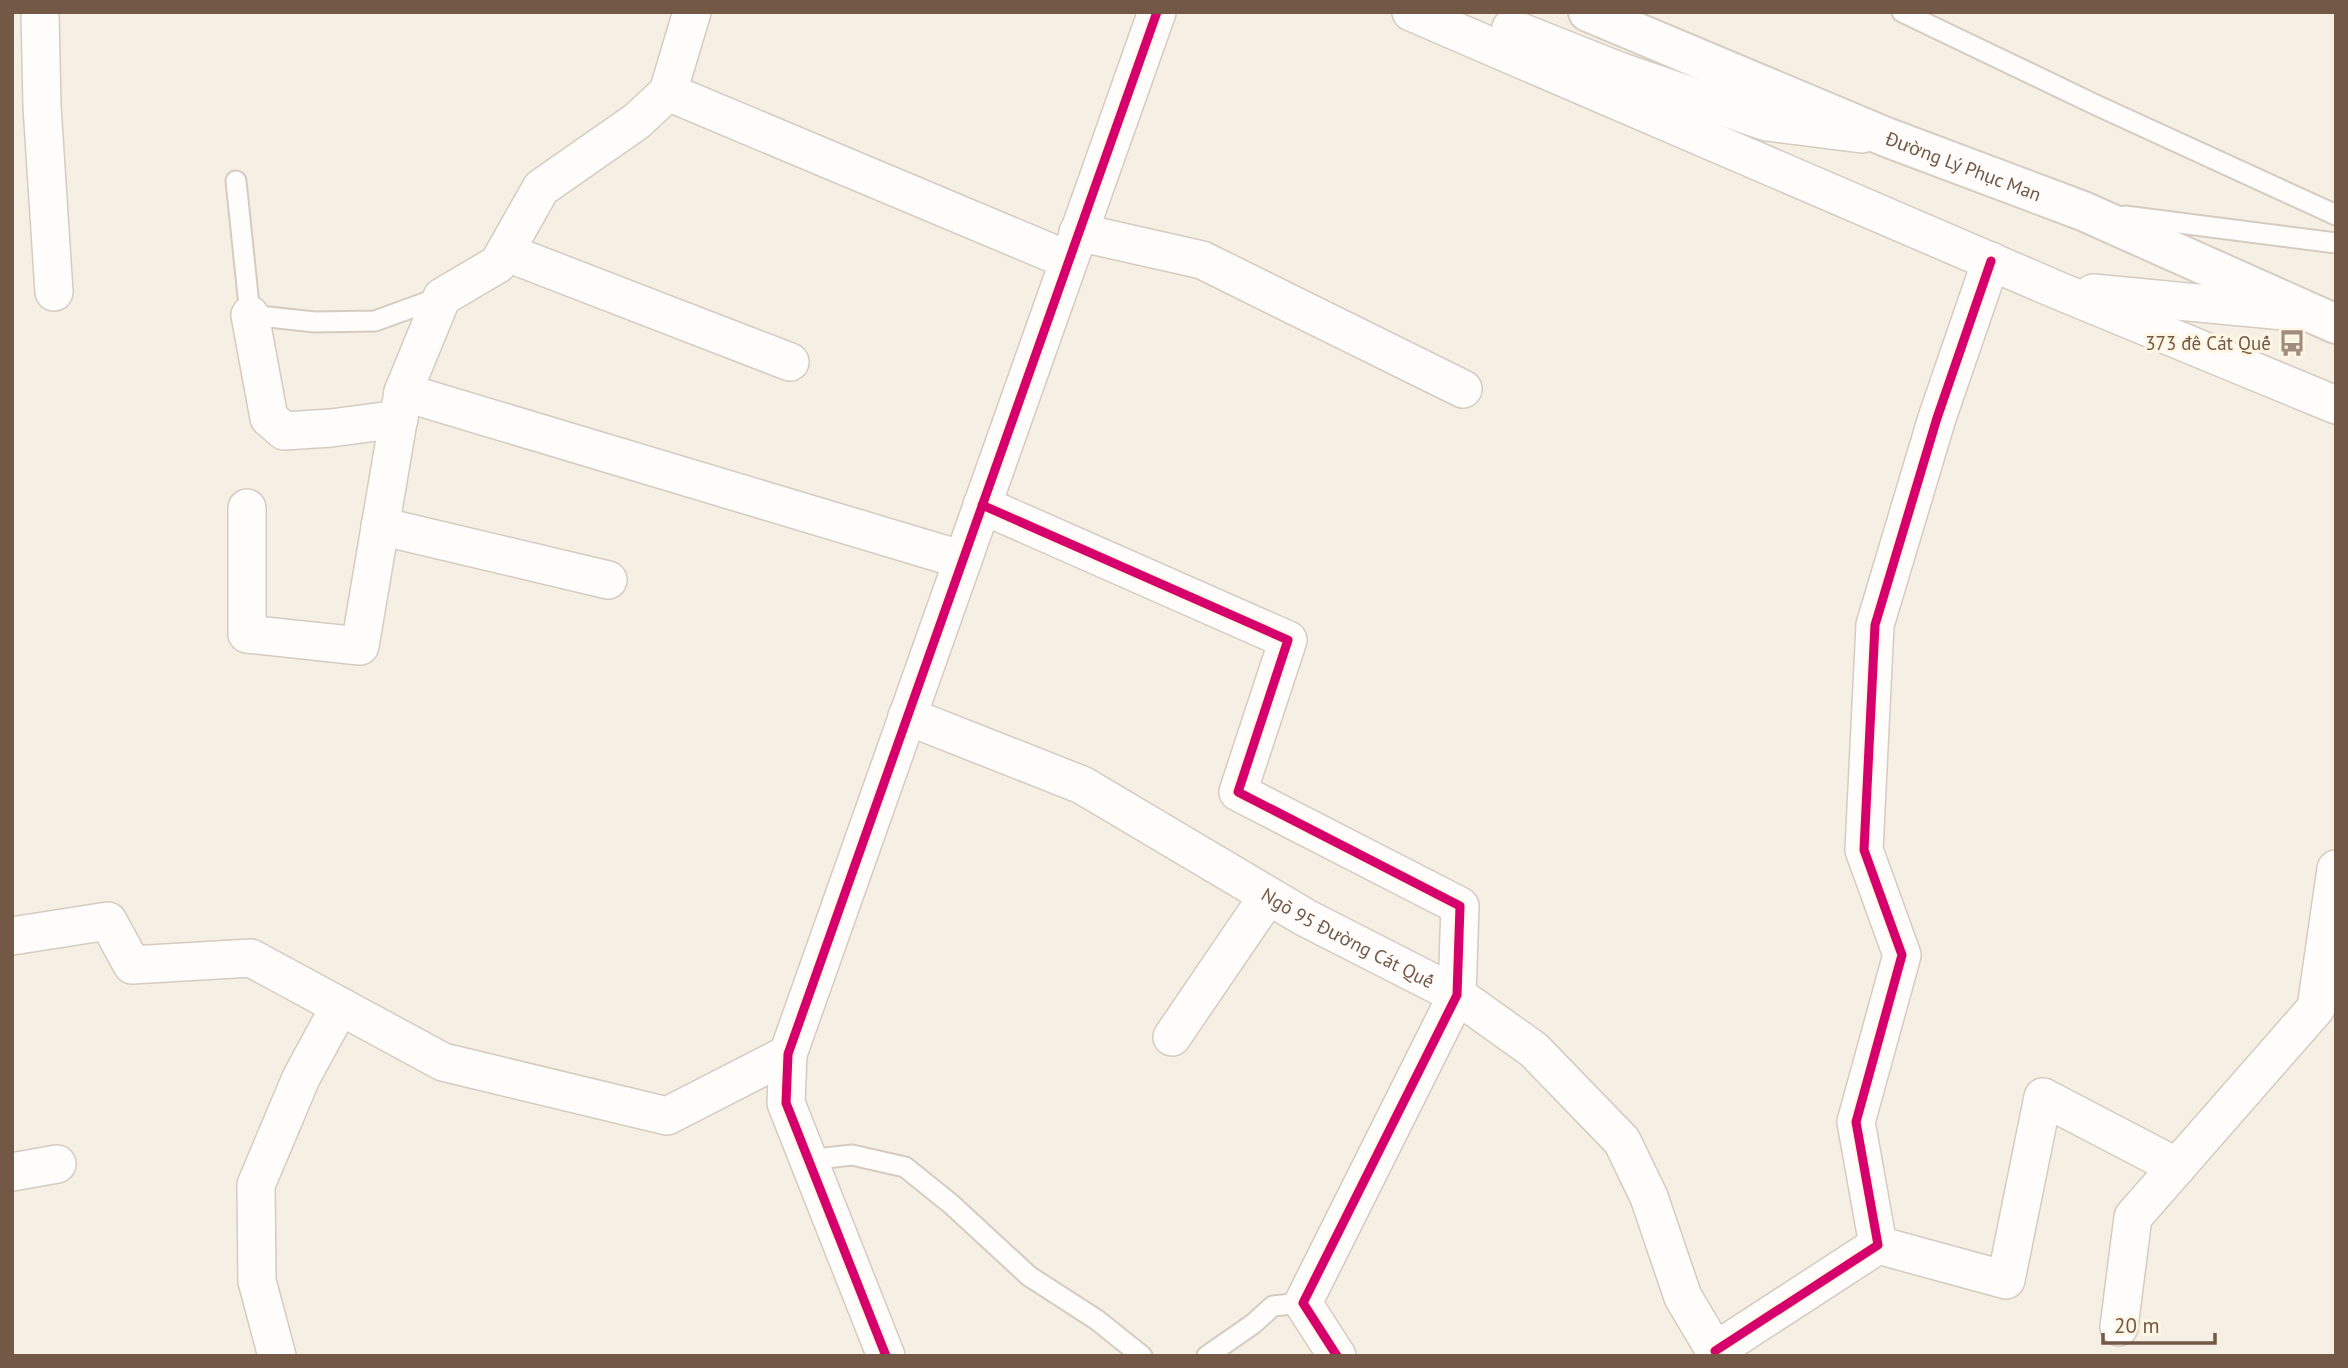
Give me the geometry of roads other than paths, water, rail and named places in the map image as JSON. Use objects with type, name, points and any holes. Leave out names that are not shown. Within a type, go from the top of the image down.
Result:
[{"type":"main road","name":"Đường Lý Phục Man","points":[[1588,12],[1886,137],[2082,211],[2324,319]]},
{"type":"street","points":[[40,12],[54,292]]},
{"type":"street","points":[[247,508],[247,634],[360,646],[401,405],[442,297],[498,264],[541,188],[636,121],[668,92],[692,12]]},
{"type":"street","points":[[886,1356],[786,1103],[788,1054],[1157,12]]},
{"type":"street","points":[[1411,12],[2057,290],[2336,405]]},
{"type":"street","points":[[1471,12],[1619,71],[1767,122],[1886,137]]},
{"type":"street","points":[[668,92],[1073,246],[1202,260],[1464,389]]},
{"type":"street","points":[[505,252],[790,362]]},
{"type":"street","points":[[1878,1245],[1856,1122],[1902,955],[1864,850],[1875,625],[1937,418],[1991,261]]},
{"type":"street","points":[[2057,290],[2324,319]]},
{"type":"street","points":[[250,315],[269,418],[284,431],[331,428],[401,405],[963,559]]},
{"type":"street","points":[[982,505],[1288,640],[1238,792],[1460,906],[1457,995],[1303,1303],[1337,1356]]},
{"type":"street","points":[[380,526],[608,580]]},
{"type":"street","name":"Ngõ 95 Đường Cát Quế","points":[[907,716],[1082,785],[1306,918],[1457,995],[1534,1050],[1622,1140],[1649,1197],[1683,1297],[1716,1353]]},
{"type":"street","points":[[2119,1327],[2133,1217],[2316,1008],[2336,869]]},
{"type":"street","points":[[1172,1037],[1268,896]]},
{"type":"street","points":[[12,936],[107,921],[132,965],[251,958],[443,1062],[667,1116],[788,1054]]},
{"type":"street","points":[[277,1356],[257,1281],[256,1185],[301,1078],[340,1006]]},
{"type":"street","points":[[1716,1353],[1878,1245],[2006,1280],[2043,1097],[2177,1167]]},
{"type":"street","points":[[12,1172],[57,1164]]},
{"type":"lane","points":[[1902,12],[2336,215]]},
{"type":"lane","points":[[236,181],[250,315],[315,321],[375,321],[442,297]]},
{"type":"lane","points":[[2082,211],[2336,243]]},
{"type":"lane","points":[[808,1160],[852,1155],[905,1167],[951,1204],[1029,1276],[1097,1320],[1142,1356]]},
{"type":"lane","points":[[1207,1356],[1273,1306],[1303,1303]]},
{"type":"place","name":"373 đê Cát Quế","points":[[2292,343]]}]
